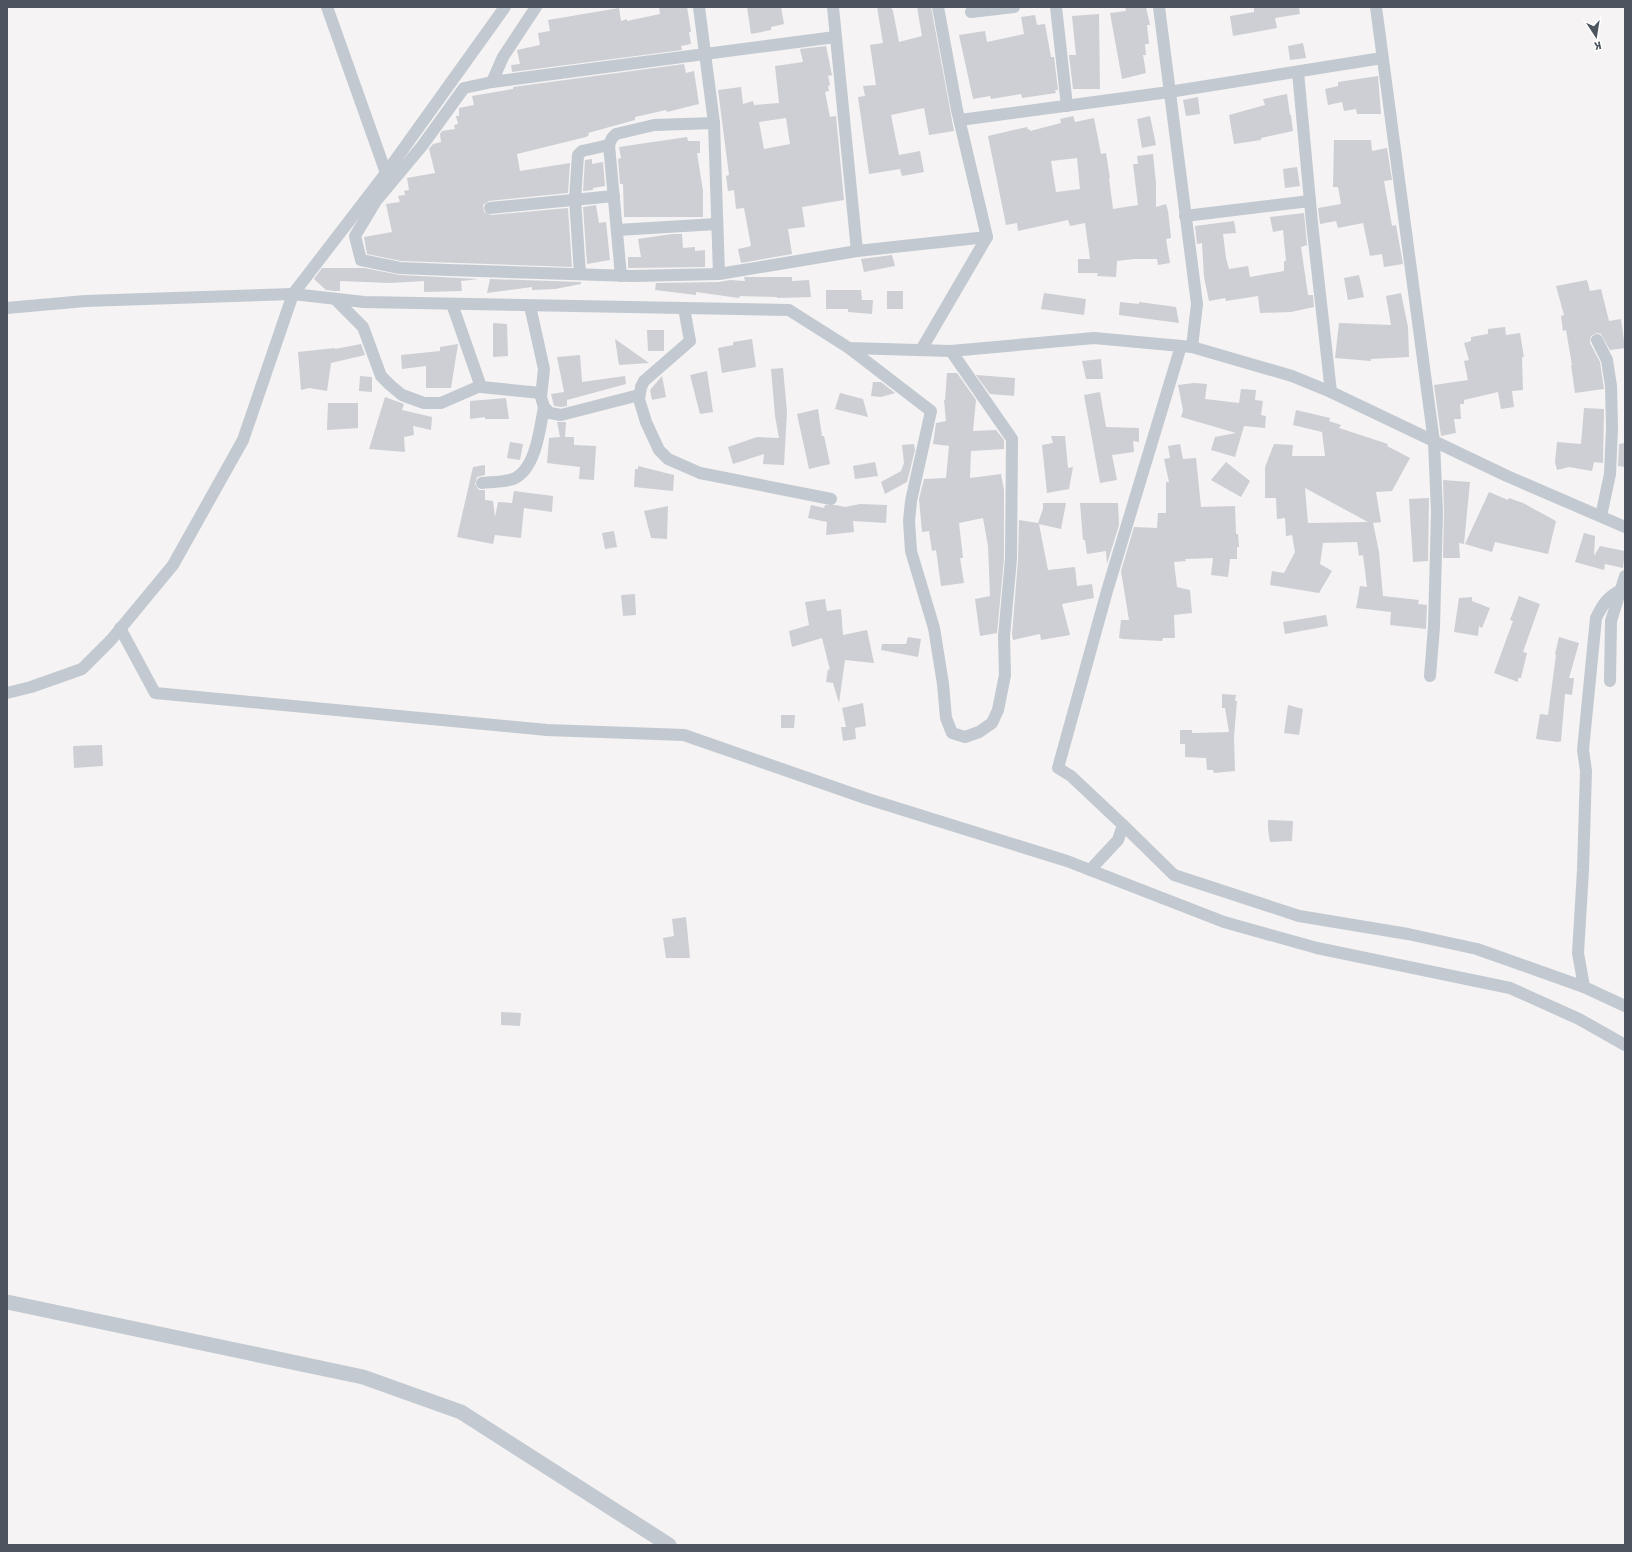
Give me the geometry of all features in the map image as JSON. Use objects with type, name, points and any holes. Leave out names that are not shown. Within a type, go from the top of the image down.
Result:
[{"type":"street","points":[[327,7],[386,173]]},
{"type":"street","points":[[7,693],[31,687],[82,669],[120,628],[173,565],[243,440],[293,294],[386,173],[506,7]]},
{"type":"street","points":[[492,82],[503,57],[536,7]]},
{"type":"street","points":[[699,7],[714,123],[719,274]]},
{"type":"street","points":[[833,7],[857,251]]},
{"type":"street","points":[[921,350],[987,237],[960,120],[938,7]]},
{"type":"street","points":[[971,12],[1014,7]]},
{"type":"street","points":[[1056,7],[1067,106]]},
{"type":"street","points":[[1159,7],[1197,304],[1186,347],[1107,592],[1058,768],[1071,776],[1174,875],[1299,916],[1408,934],[1477,949],[1584,987],[1625,1006]]},
{"type":"street","points":[[1376,7],[1434,442],[1437,512],[1434,627],[1430,676]]},
{"type":"street","points":[[836,37],[492,82],[464,88],[422,146],[376,201],[355,236],[361,260],[400,268],[621,276],[719,274],[857,251],[987,237]]},
{"type":"street","points":[[960,120],[1169,92],[1382,58]]},
{"type":"street","points":[[1298,72],[1310,202],[1331,392]]},
{"type":"street","points":[[621,276],[609,145],[612,138],[616,134],[654,125],[714,123]]},
{"type":"street","points":[[580,274],[575,200],[578,155],[582,150],[609,145]]},
{"type":"street","points":[[490,208],[614,196]]},
{"type":"street","points":[[1185,216],[1310,202]]},
{"type":"street","points":[[617,230],[717,224]]},
{"type":"street","points":[[7,308],[85,301],[293,294],[364,302],[789,310],[850,348],[931,411],[911,502],[909,521],[911,552],[934,628],[943,684],[946,718],[952,733],[965,737],[979,732],[992,723],[998,710],[1005,675],[1004,636],[1011,559],[1012,439],[951,351]]},
{"type":"street","points":[[336,300],[363,327],[381,376],[402,395],[424,403],[441,403],[480,386],[484,388],[541,393]]},
{"type":"street","points":[[452,304],[480,386]]},
{"type":"street","points":[[482,483],[513,478],[527,468],[533,457],[544,407],[541,393],[544,369],[530,306]]},
{"type":"street","points":[[684,308],[690,341],[644,381],[639,395],[646,422],[659,450],[668,459],[700,473],[831,500]]},
{"type":"street","points":[[850,348],[951,351],[1094,338],[1186,347],[1292,376],[1331,392],[1507,476],[1625,527]]},
{"type":"street","points":[[1597,340],[1607,360],[1612,400],[1610,474],[1601,516]]},
{"type":"street","points":[[544,407],[550,413],[561,415],[639,395]]},
{"type":"street","points":[[1610,681],[1611,621],[1619,591],[1625,576]]},
{"type":"street","points":[[1584,987],[1578,953],[1583,870],[1586,771],[1583,750],[1585,727],[1596,618],[1604,603],[1611,595],[1619,591]]},
{"type":"street","points":[[120,628],[155,693],[547,730],[684,736],[868,799],[1067,861],[1224,922],[1317,948],[1510,988],[1579,1019],[1625,1045]]},
{"type":"street","points":[[1090,870],[1118,840],[1122,825]]},
{"type":"street","points":[[7,1302],[363,1377],[462,1412],[669,1545]]},
{"type":"building","points":[[659,7],[687,7],[691,32],[689,32],[691,44],[681,46],[682,50],[512,72],[511,65],[520,64],[517,50],[540,45],[538,33],[550,31],[548,20],[619,8],[621,21],[627,19],[627,21],[660,14]]},
{"type":"building","points":[[747,7],[781,7],[784,24],[771,27],[771,30],[751,34]]},
{"type":"building","points":[[877,7],[891,7],[899,42],[922,36],[917,7],[931,7],[954,131],[929,135],[924,108],[891,115],[899,155],[920,151],[924,172],[902,176],[900,169],[869,174],[858,97],[865,96],[863,86],[876,85],[870,45],[883,43]]},
{"type":"building","points":[[1125,7],[1146,7],[1150,25],[1147,25],[1149,44],[1145,44],[1146,55],[1143,55],[1146,73],[1122,79],[1110,13],[1126,11]]},
{"type":"building","points":[[1254,7],[1299,7],[1300,14],[1275,18],[1277,28],[1233,36],[1230,16],[1254,12]]},
{"type":"building","points":[[1099,14],[1100,89],[1073,89],[1069,55],[1076,55],[1072,16]]},
{"type":"building","points":[[1035,15],[1037,25],[1045,24],[1051,57],[1054,57],[1058,90],[1055,90],[1056,93],[1022,98],[1021,94],[991,99],[990,96],[973,99],[959,35],[985,31],[987,42],[1024,34],[1021,17]]},
{"type":"building","points":[[1303,43],[1306,58],[1290,60],[1288,46]]},
{"type":"building","points":[[826,46],[832,75],[828,76],[830,85],[828,86],[829,91],[825,92],[830,117],[836,116],[844,200],[802,207],[805,227],[788,229],[792,254],[741,263],[738,249],[751,246],[744,208],[736,209],[734,190],[728,191],[726,176],[729,175],[718,90],[741,87],[743,104],[753,101],[754,105],[779,103],[775,66],[803,62],[800,49]],"holes":[[[786,118],[790,144],[764,149],[759,122]]]},
{"type":"building","points":[[684,64],[686,73],[694,71],[699,104],[667,112],[666,110],[635,117],[635,120],[588,133],[589,135],[586,137],[517,154],[520,171],[570,163],[568,193],[489,201],[483,205],[484,212],[491,215],[568,208],[572,267],[401,261],[367,254],[364,237],[392,232],[386,204],[400,202],[398,196],[405,195],[404,191],[409,190],[407,178],[435,173],[429,149],[433,144],[441,142],[440,134],[442,131],[455,129],[454,125],[458,124],[456,116],[459,116],[459,108],[474,105],[472,96],[513,89],[513,87]]},
{"type":"building","points":[[1378,76],[1381,114],[1357,114],[1356,109],[1344,111],[1342,102],[1328,105],[1325,89],[1338,86],[1338,82]]},
{"type":"building","points":[[1287,94],[1293,131],[1261,138],[1261,140],[1234,144],[1229,115],[1265,105],[1263,99]]},
{"type":"building","points":[[1198,97],[1200,114],[1186,116],[1183,100]]},
{"type":"building","points":[[1073,116],[1075,122],[1094,118],[1101,154],[1106,153],[1113,209],[1138,205],[1133,164],[1138,164],[1137,156],[1153,154],[1156,183],[1156,207],[1166,204],[1168,211],[1171,238],[1166,239],[1170,263],[1158,265],[1157,259],[1117,261],[1116,277],[1097,276],[1098,273],[1078,273],[1078,259],[1090,259],[1085,223],[1070,226],[1068,220],[1018,231],[1017,223],[1006,225],[988,136],[1027,127],[1030,131],[1061,123],[1060,119]],"holes":[[[1077,158],[1080,189],[1056,192],[1051,161]]]},
{"type":"building","points":[[1150,116],[1156,145],[1142,148],[1137,119]]},
{"type":"building","points":[[687,137],[688,141],[700,141],[700,153],[697,153],[703,191],[703,217],[624,217],[623,184],[620,184],[618,159],[621,158],[619,147]]},
{"type":"building","points":[[1334,140],[1371,140],[1372,151],[1387,148],[1392,180],[1384,181],[1392,226],[1396,225],[1403,264],[1384,267],[1382,254],[1370,256],[1363,223],[1338,228],[1336,221],[1320,224],[1318,208],[1341,204],[1338,187],[1333,187]]},
{"type":"building","points":[[592,159],[592,164],[603,162],[605,186],[593,188],[593,190],[583,191],[585,160]]},
{"type":"building","points":[[1297,167],[1300,186],[1285,188],[1283,169]]},
{"type":"building","points":[[596,205],[599,223],[606,222],[610,260],[587,264],[583,207]]},
{"type":"building","points":[[1304,213],[1307,245],[1301,247],[1308,295],[1313,295],[1314,307],[1291,312],[1260,313],[1258,296],[1226,301],[1225,298],[1209,301],[1204,277],[1202,243],[1197,244],[1195,226],[1234,221],[1236,233],[1223,234],[1229,269],[1248,266],[1250,277],[1284,271],[1284,261],[1286,261],[1283,230],[1273,232],[1270,217]]},
{"type":"building","points":[[682,234],[683,248],[695,247],[695,251],[705,250],[705,267],[628,268],[628,257],[641,257],[638,239]]},
{"type":"building","points":[[892,255],[895,266],[864,272],[861,259]]},
{"type":"building","points":[[322,268],[364,268],[400,275],[479,279],[461,281],[462,291],[424,292],[424,281],[390,283],[340,281],[340,291],[334,291],[326,290],[314,279]]},
{"type":"building","points":[[1359,275],[1364,297],[1348,300],[1344,278]]},
{"type":"building","points":[[744,277],[792,277],[792,281],[809,280],[811,297],[777,298],[740,296],[739,298],[696,292],[696,295],[655,290],[656,283],[719,282],[730,280],[745,281]]},
{"type":"building","points":[[490,279],[581,282],[581,284],[555,289],[532,290],[532,287],[487,293]]},
{"type":"building","points":[[1587,280],[1590,291],[1601,289],[1609,321],[1621,319],[1625,348],[1610,350],[1601,334],[1597,333],[1591,336],[1590,343],[1600,362],[1604,389],[1575,393],[1566,330],[1563,331],[1561,316],[1564,315],[1556,286]]},
{"type":"building","points":[[826,290],[861,290],[862,300],[873,300],[872,314],[848,312],[848,309],[826,309]]},
{"type":"building","points":[[887,291],[903,291],[903,309],[887,309]]},
{"type":"building","points":[[1044,293],[1086,299],[1084,315],[1041,309]]},
{"type":"building","points":[[1401,293],[1408,327],[1409,357],[1371,359],[1371,361],[1335,358],[1339,323],[1391,325],[1386,296]]},
{"type":"building","points":[[1120,302],[1139,304],[1139,302],[1176,307],[1179,323],[1119,315]]},
{"type":"building","points":[[493,323],[507,324],[508,356],[493,357]]},
{"type":"building","points":[[1505,327],[1506,335],[1520,333],[1524,357],[1522,357],[1523,390],[1512,391],[1514,407],[1501,409],[1498,392],[1464,400],[1464,404],[1460,404],[1461,419],[1454,419],[1456,433],[1441,436],[1434,385],[1468,380],[1464,361],[1469,360],[1464,343],[1471,341],[1471,337],[1488,334],[1488,329]]},
{"type":"building","points":[[647,330],[664,330],[664,351],[648,351]]},
{"type":"building","points":[[615,339],[649,363],[619,365]]},
{"type":"building","points":[[752,339],[756,367],[722,373],[718,348],[733,345],[733,342]]},
{"type":"building","points":[[361,344],[365,355],[331,363],[327,391],[309,388],[301,390],[298,352],[335,349]]},
{"type":"building","points":[[458,344],[451,388],[426,388],[426,366],[402,369],[401,355],[440,351],[440,347]]},
{"type":"building","points":[[580,355],[582,382],[625,376],[626,384],[567,400],[567,406],[554,406],[551,394],[564,392],[557,357]]},
{"type":"building","points":[[1101,359],[1103,379],[1086,379],[1082,361]]},
{"type":"building","points":[[783,368],[787,412],[784,465],[763,464],[764,454],[733,464],[728,447],[757,437],[779,438],[775,416],[771,369]]},
{"type":"building","points":[[707,371],[713,412],[700,414],[690,375]]},
{"type":"building","points":[[947,373],[957,373],[976,400],[973,431],[996,430],[1004,440],[1004,449],[971,451],[970,478],[1001,474],[1004,490],[1004,559],[997,633],[980,636],[975,599],[990,596],[988,546],[983,518],[959,523],[963,558],[960,558],[964,583],[941,586],[936,550],[932,551],[929,531],[922,532],[919,499],[924,479],[946,478],[949,446],[933,444],[936,423],[946,421],[944,400]]},
{"type":"building","points":[[976,375],[1015,378],[1014,396],[990,394]]},
{"type":"building","points":[[360,376],[372,377],[372,392],[359,391]]},
{"type":"building","points":[[662,376],[666,397],[652,400],[650,390]]},
{"type":"building","points":[[873,382],[881,382],[895,393],[881,397],[871,396]]},
{"type":"building","points":[[1194,383],[1207,384],[1205,399],[1239,403],[1241,389],[1256,390],[1255,400],[1263,401],[1261,415],[1266,416],[1265,428],[1244,426],[1235,457],[1211,450],[1215,437],[1236,433],[1181,417],[1183,410],[1178,385]]},
{"type":"building","points":[[1100,392],[1106,427],[1139,428],[1139,442],[1133,441],[1134,452],[1112,455],[1117,480],[1100,483],[1084,395]]},
{"type":"building","points":[[840,393],[863,399],[868,417],[835,409]]},
{"type":"building","points":[[385,397],[404,404],[402,410],[432,417],[431,430],[413,426],[414,435],[404,437],[405,452],[369,449]]},
{"type":"building","points":[[506,398],[509,419],[485,419],[485,417],[470,419],[470,401]]},
{"type":"building","points":[[328,403],[358,403],[358,428],[327,430]]},
{"type":"building","points":[[1584,408],[1604,409],[1603,463],[1594,462],[1592,471],[1569,467],[1557,470],[1555,462],[1557,442],[1581,444]]},
{"type":"building","points":[[818,409],[822,436],[824,436],[830,464],[809,469],[797,414]]},
{"type":"building","points":[[1296,410],[1330,418],[1329,421],[1341,425],[1339,428],[1388,444],[1387,446],[1410,458],[1392,491],[1376,492],[1381,522],[1373,523],[1379,552],[1383,596],[1419,600],[1418,604],[1427,605],[1426,629],[1390,625],[1391,612],[1356,608],[1360,586],[1367,587],[1363,555],[1359,556],[1357,542],[1323,543],[1320,564],[1332,571],[1319,593],[1270,585],[1272,571],[1284,573],[1295,552],[1292,535],[1286,536],[1285,518],[1277,519],[1276,498],[1265,498],[1265,467],[1274,444],[1293,445],[1292,456],[1325,456],[1322,432],[1293,425]],"holes":[[[1305,488],[1368,522],[1308,523]]]},
{"type":"building","points":[[557,422],[566,422],[565,437],[574,437],[574,445],[596,446],[594,480],[579,479],[580,467],[547,463],[549,438],[560,437]]},
{"type":"building","points":[[1051,436],[1065,436],[1068,468],[1073,467],[1069,489],[1047,493],[1042,445],[1053,443]]},
{"type":"building","points":[[510,442],[523,444],[520,460],[507,458]]},
{"type":"building","points":[[1625,443],[1625,467],[1618,466],[1619,444]]},
{"type":"building","points":[[914,444],[915,450],[907,482],[885,494],[881,482],[901,471],[904,463],[902,445]]},
{"type":"building","points":[[1180,444],[1183,459],[1196,458],[1201,507],[1235,506],[1236,534],[1238,534],[1239,547],[1237,547],[1237,559],[1230,559],[1228,577],[1211,575],[1213,558],[1185,559],[1186,561],[1174,562],[1177,587],[1190,590],[1192,613],[1174,615],[1175,638],[1163,638],[1162,641],[1119,638],[1121,620],[1129,620],[1121,571],[1134,527],[1157,528],[1158,513],[1166,513],[1166,482],[1169,482],[1164,459],[1170,458],[1168,446]]},
{"type":"building","points":[[875,462],[878,476],[855,479],[853,466]]},
{"type":"building","points":[[1226,462],[1250,481],[1241,497],[1211,480]]},
{"type":"building","points":[[485,465],[485,475],[477,477],[475,484],[479,490],[485,490],[485,500],[493,501],[495,517],[498,502],[512,503],[514,491],[553,496],[552,512],[524,508],[521,538],[495,535],[493,544],[457,537],[473,467]]},
{"type":"building","points":[[638,466],[674,475],[673,491],[634,487],[635,469],[638,469]]},
{"type":"building","points":[[1443,480],[1470,482],[1464,544],[1459,543],[1460,558],[1443,558]]},
{"type":"building","points":[[1489,492],[1508,500],[1509,498],[1523,503],[1556,521],[1548,554],[1495,542],[1492,552],[1465,544]]},
{"type":"building","points":[[1429,498],[1428,561],[1413,562],[1409,499]]},
{"type":"building","points":[[1043,503],[1066,503],[1061,529],[1039,524],[1048,570],[1075,567],[1077,586],[1092,584],[1094,598],[1062,604],[1070,635],[1041,640],[1040,634],[1013,640],[1012,634],[1018,560],[1019,520],[1038,523],[1043,509]]},
{"type":"building","points":[[1080,503],[1118,503],[1119,525],[1107,564],[1106,551],[1087,554],[1085,540],[1083,540]]},
{"type":"building","points":[[860,504],[887,505],[886,523],[853,521],[854,532],[826,535],[827,522],[808,518],[811,505],[824,508],[825,505],[845,507]]},
{"type":"building","points":[[668,506],[667,539],[651,538],[644,511]]},
{"type":"building","points":[[614,531],[617,547],[605,549],[602,533]]},
{"type":"building","points":[[1584,533],[1595,536],[1594,556],[1600,546],[1625,551],[1623,568],[1605,564],[1604,570],[1575,562]]},
{"type":"building","points":[[635,594],[636,615],[623,616],[621,595]]},
{"type":"building","points":[[1519,596],[1540,604],[1523,652],[1527,653],[1521,678],[1518,678],[1518,682],[1494,673],[1513,621],[1510,620]]},
{"type":"building","points":[[1472,597],[1472,601],[1490,608],[1482,628],[1479,626],[1478,636],[1454,632],[1459,598]]},
{"type":"building","points":[[825,599],[827,611],[841,609],[843,635],[867,630],[874,663],[845,660],[839,703],[833,683],[826,682],[828,669],[830,670],[822,638],[792,647],[789,631],[809,625],[805,602]]},
{"type":"building","points":[[1326,615],[1328,626],[1285,634],[1283,622]]},
{"type":"building","points":[[908,637],[921,639],[918,657],[881,650],[882,644],[906,644]]},
{"type":"building","points":[[1559,637],[1579,643],[1569,678],[1574,678],[1572,695],[1565,694],[1561,741],[1558,742],[1536,739],[1540,714],[1548,715],[1555,654]]},
{"type":"building","points":[[1222,694],[1236,695],[1235,701],[1237,701],[1234,737],[1235,771],[1214,773],[1213,770],[1207,770],[1206,758],[1185,757],[1185,744],[1180,744],[1180,730],[1192,730],[1192,733],[1229,732],[1225,708],[1222,708]]},
{"type":"building","points":[[863,703],[866,726],[855,728],[856,739],[843,741],[841,727],[846,727],[842,708]]},
{"type":"building","points":[[1288,705],[1303,709],[1299,735],[1284,733]]},
{"type":"building","points":[[781,715],[795,715],[794,728],[781,728]]},
{"type":"building","points":[[102,745],[103,766],[74,768],[73,746]]},
{"type":"building","points":[[1268,820],[1293,821],[1292,841],[1270,842]]},
{"type":"building","points":[[686,917],[690,958],[666,958],[663,938],[674,936],[672,919]]},
{"type":"building","points":[[501,1012],[521,1013],[520,1026],[501,1025]]}]
